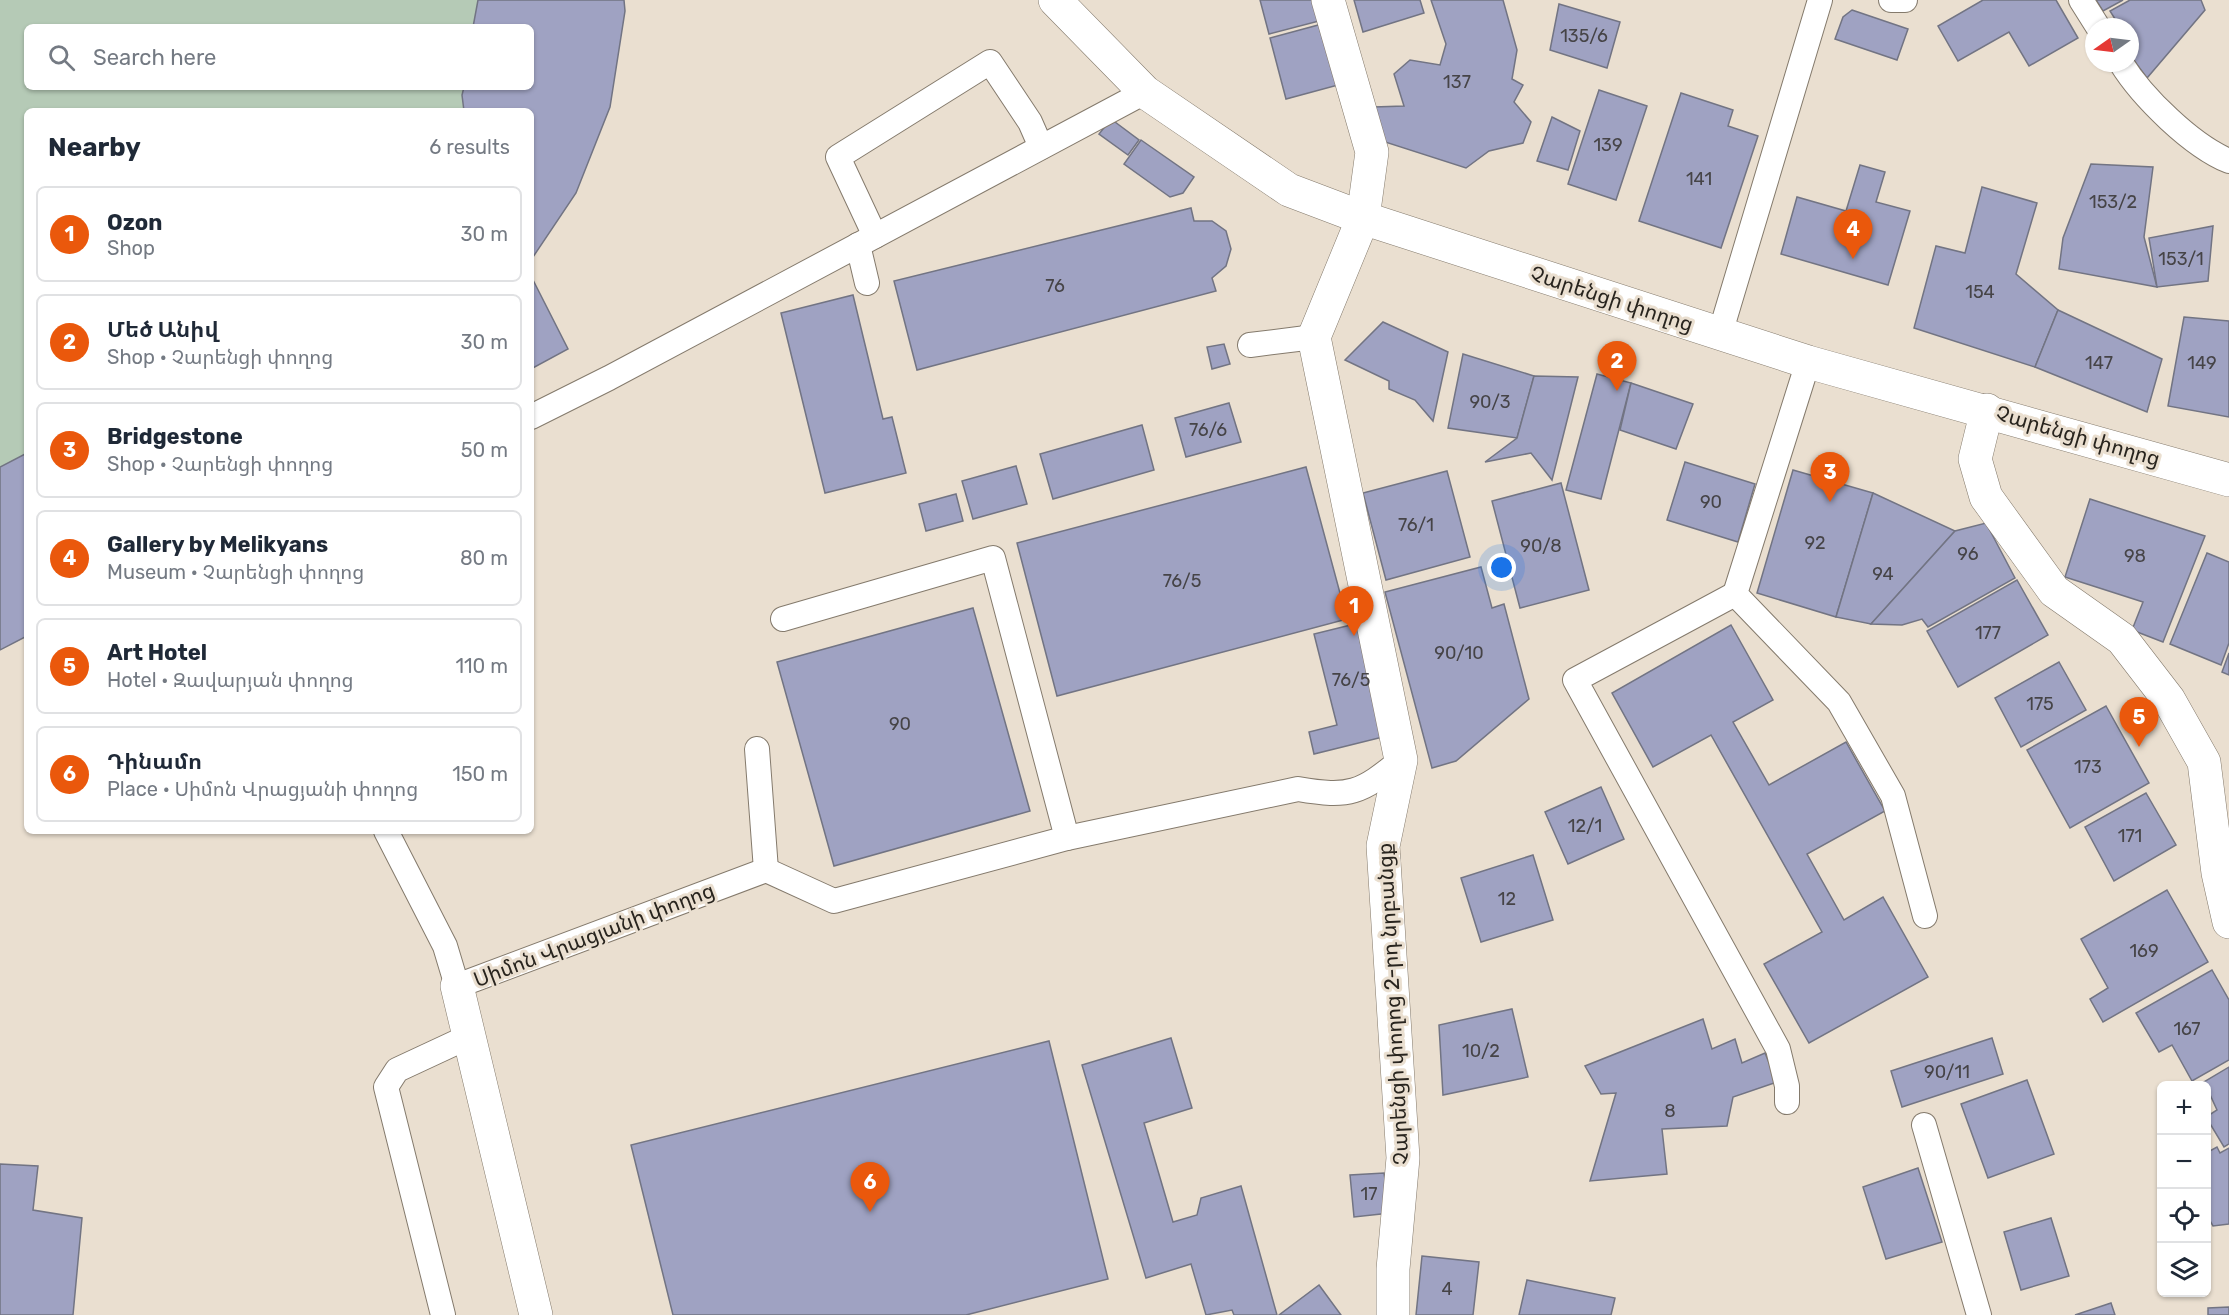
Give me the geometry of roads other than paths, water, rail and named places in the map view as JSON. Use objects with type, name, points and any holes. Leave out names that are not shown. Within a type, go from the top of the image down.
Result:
[{"type":"street","name":"Չարենցի փողոց","points":[[1055,0],[1145,92],[1289,190],[1363,218],[1808,362],[1987,410],[2229,480]]},
{"type":"street","points":[[1314,337],[1363,218],[1372,152],[1328,0]]},
{"type":"street","name":"Չարենցի փողոց 2-րդ նրբանցք","points":[[1314,337],[1401,760],[1383,846],[1403,1158],[1394,1269],[1393,1315]]},
{"type":"street","points":[[1987,410],[1975,459],[1986,497],[2054,591],[2122,639],[2169,700],[2204,762],[2218,873],[2229,922]]},
{"type":"street","name":"Սիմոն Վրացյանի փողոց","points":[[457,986],[536,1315]]},
{"type":"lane","points":[[1720,334],[1820,0]]},
{"type":"lane","points":[[1891,0],[1905,0]]},
{"type":"lane","points":[[2081,0],[2092,18]]},
{"type":"lane","points":[[867,283],[866,240],[838,157],[990,62],[1030,122],[1041,147]]},
{"type":"lane","points":[[2127,72],[2164,113],[2214,155],[2229,161]]},
{"type":"lane","points":[[534,416],[609,378],[1145,92]]},
{"type":"lane","points":[[1250,345],[1314,337]]},
{"type":"lane","points":[[1787,1102],[1787,1086],[1778,1048],[1575,680],[1735,594],[1808,362]]},
{"type":"lane","points":[[783,620],[993,558],[1067,838]]},
{"type":"lane","points":[[1735,594],[1839,702],[1893,796],[1926,916]]},
{"type":"lane","points":[[757,749],[766,870],[834,900],[1067,838],[1298,789],[1334,795],[1371,785],[1401,760]]},
{"type":"lane","points":[[388,834],[445,946],[457,986]]},
{"type":"lane","name":"Սիմոն Վրացյանի փողոց","points":[[457,986],[766,870]]},
{"type":"lane","points":[[443,1315],[386,1087],[398,1070],[470,1036]]},
{"type":"lane","points":[[1924,1125],[1979,1315]]},
{"type":"place","name":"Gallery by Melikyans","points":[[1853,259]]},
{"type":"place","name":"Մեծ Անիվ","points":[[1617,391]]},
{"type":"place","name":"Bridgestone","points":[[1830,502]]},
{"type":"place","name":"Ozon","points":[[1354,636]]},
{"type":"place","name":"Art Hotel","points":[[2139,747]]},
{"type":"place","name":"Դինամո","points":[[870,1212]]}]
